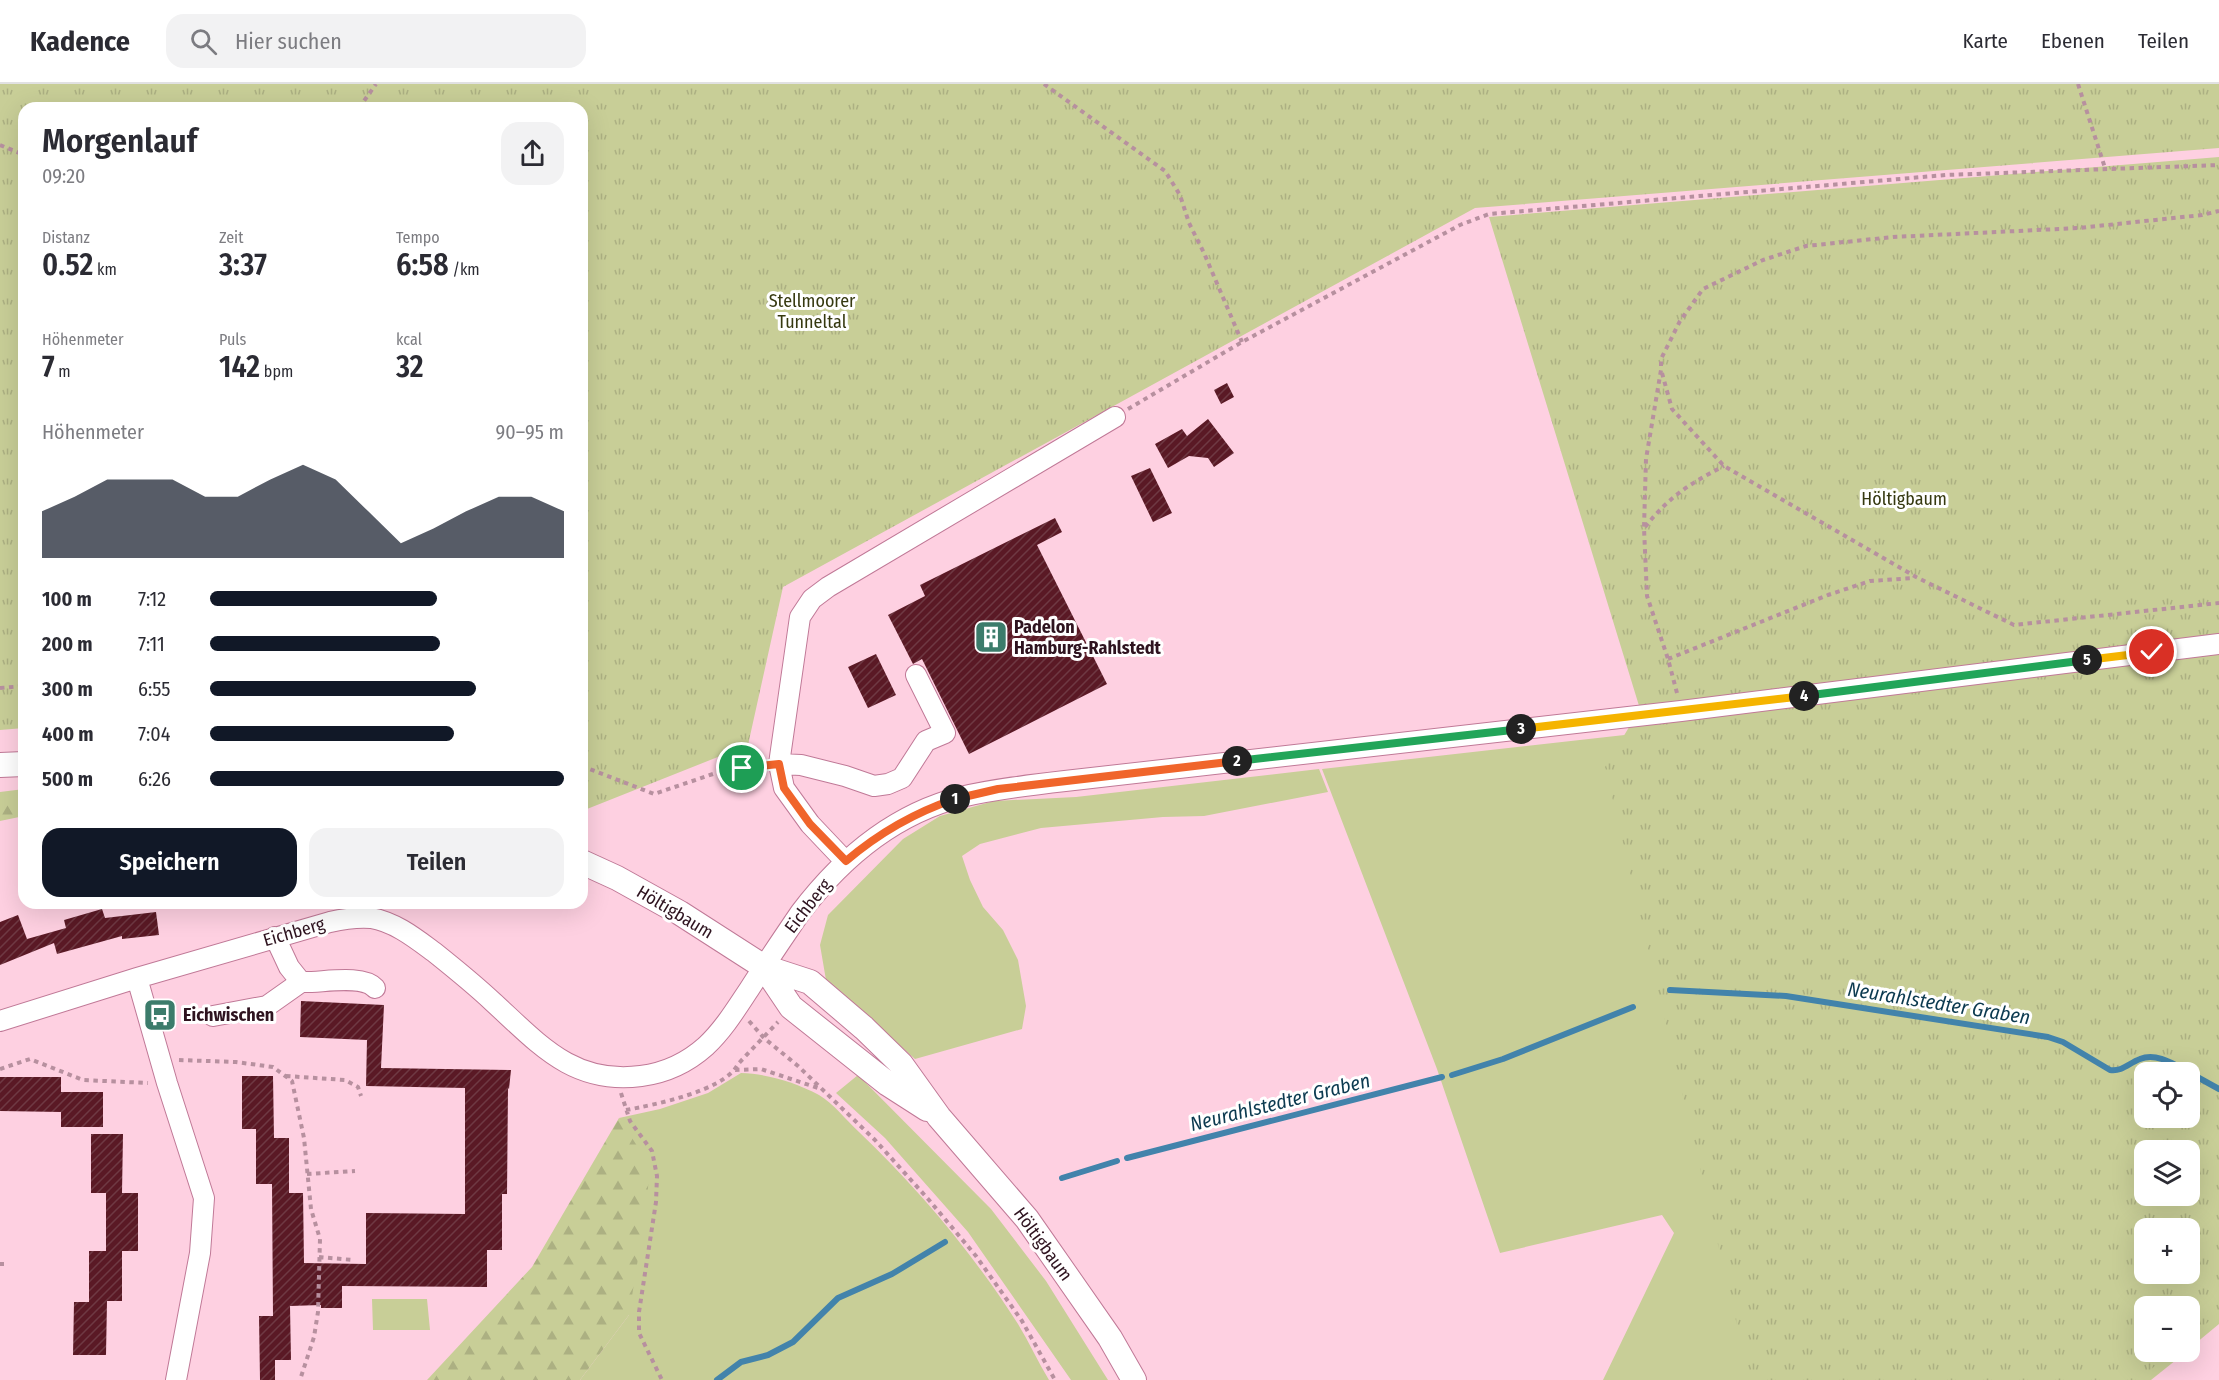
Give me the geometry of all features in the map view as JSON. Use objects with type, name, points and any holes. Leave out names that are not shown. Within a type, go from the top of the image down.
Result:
[{"type":"main road","points":[[0,765],[18,764]]},
{"type":"main road","name":"Höltigbaum","points":[[588,865],[680,913],[764,967],[810,982],[864,1028],[901,1064],[939,1117],[1027,1219],[1110,1338],[1134,1380]]},
{"type":"main road","name":"Höltigbaum","points":[[764,967],[791,1007],[888,1084],[939,1117]]},
{"type":"street","points":[[846,861],[810,824],[784,788],[779,764],[800,617],[812,599],[839,581],[1115,417]]},
{"type":"street","name":"Eichberg","points":[[0,1021],[330,921],[357,918],[383,921],[398,927],[424,944],[477,987],[550,1053],[573,1067],[607,1077],[649,1075],[678,1065],[704,1048],[718,1034],[815,894],[846,861],[869,841],[912,816],[959,798],[998,789],[1799,696],[2219,644]]},
{"type":"street","points":[[779,764],[801,765],[874,786],[888,784],[902,778],[926,741],[945,733],[916,675]]},
{"type":"street","points":[[275,937],[289,967],[301,982]]},
{"type":"street","points":[[137,978],[167,1083],[204,1198],[200,1253],[176,1380]]},
{"type":"street","points":[[213,1016],[267,1006],[301,982],[324,983],[357,979],[370,982],[375,988]]},
{"type":"path","points":[[363,102],[376,84]]},
{"type":"path","points":[[1044,84],[1165,171],[1180,195],[1189,223],[1242,342]]},
{"type":"path","points":[[2078,84],[2104,168]]},
{"type":"path","points":[[0,145],[18,152]]},
{"type":"path","points":[[1115,417],[1242,342],[1460,225],[1489,214],[1946,174],[2219,165]]},
{"type":"path","points":[[1678,697],[1647,596],[1644,528],[1646,459],[1661,359],[1680,321],[1703,290],[1763,260],[1806,246],[1893,237],[2079,228],[2202,215],[2219,211]]},
{"type":"path","points":[[1661,370],[1672,409],[1724,466],[1916,577],[2014,625],[2219,603]]},
{"type":"path","points":[[1644,528],[1661,507],[1688,484],[1724,466]]},
{"type":"path","points":[[1668,659],[1828,595],[1870,581],[1916,577]]},
{"type":"path","points":[[0,688],[18,686]]},
{"type":"path","points":[[588,768],[654,794],[713,774],[779,764]]},
{"type":"path","points":[[737,1007],[764,1038],[798,1066],[875,1140],[929,1200],[975,1256],[1022,1321],[1055,1380]]},
{"type":"path","points":[[662,1380],[639,1333],[639,1312],[656,1202],[657,1176],[652,1151],[630,1121],[626,1110],[659,1104],[706,1089],[735,1070],[791,1007]]},
{"type":"path","points":[[0,1069],[30,1059],[83,1080],[167,1083]]},
{"type":"path","points":[[160,1060],[245,1063],[273,1067],[292,1081],[300,1112],[311,1209],[320,1239],[318,1312],[300,1380]]},
{"type":"path","points":[[735,1070],[761,1069],[820,1089]]},
{"type":"path","points":[[285,1076],[345,1080],[358,1087],[361,1096]]},
{"type":"path","points":[[307,1174],[355,1171]]},
{"type":"path","points":[[319,1257],[353,1260]]},
{"type":"green space","name":"Stellmoorer Tunneltal","points":[[0,84],[2219,84],[2219,148],[1475,208],[783,587],[748,745],[588,809],[588,102],[18,102],[18,728],[0,730]]},
{"type":"green space","name":"Höltigbaum","points":[[2219,157],[2219,1313],[2200,1329],[2200,1296],[2134,1296],[2134,1362],[2160,1362],[2138,1380],[1750,1380],[1605,767],[1640,709],[1489,217]]},
{"type":"green space","points":[[2219,655],[2219,1324],[2200,1340],[2200,1296],[2134,1296],[2134,1362],[2174,1362],[2151,1380],[1603,1380],[1674,1233],[1662,1215],[1500,1253],[1437,1069],[1322,769],[1678,729]]},
{"type":"green space","points":[[1319,769],[1328,792],[1204,816],[1163,817],[1041,828],[980,844],[962,856],[983,907],[1003,930],[1018,960],[1026,1006],[1022,1029],[915,1059],[826,980],[820,945],[828,915],[903,839],[940,816],[994,801],[1076,797]]},
{"type":"green space","points":[[18,790],[18,817],[0,821],[0,792]]},
{"type":"green space","points":[[741,1073],[771,1077],[800,1086],[824,1098],[839,1112],[903,1176],[964,1248],[1018,1324],[1049,1380],[580,1380],[629,1315],[623,1127],[619,1118],[660,1109],[708,1093]]},
{"type":"green space","points":[[858,1075],[991,1209],[1046,1281],[1108,1380],[1071,1380],[968,1232],[885,1138],[836,1093]]},
{"type":"green space","points":[[619,1118],[643,1155],[649,1174],[647,1202],[629,1315],[580,1380],[427,1380],[532,1267]]},
{"type":"green space","points":[[372,1299],[427,1299],[430,1330],[373,1330]]},
{"type":"building","points":[[1227,383],[1234,397],[1221,404],[1214,390]]},
{"type":"building","points":[[1208,419],[1234,453],[1214,467],[1208,458],[1189,456],[1168,468],[1155,444],[1182,429],[1187,436]]},
{"type":"building","points":[[1150,468],[1172,513],[1153,522],[1131,476]]},
{"type":"building","name":"Padelon Hamburg-Rahlstedt","points":[[1055,518],[1062,532],[1037,545],[1107,684],[969,754],[922,659],[913,664],[888,615],[925,596],[920,585]]},
{"type":"building","points":[[876,654],[896,695],[868,708],[848,667]]},
{"type":"building","points":[[102,909],[105,918],[156,912],[159,935],[122,939],[122,936],[57,954],[54,943],[0,965],[0,922],[18,915],[27,939],[66,928],[64,920]]},
{"type":"building","points":[[301,1001],[384,1005],[381,1068],[511,1070],[508,1088],[507,1194],[502,1194],[502,1250],[487,1250],[487,1287],[342,1286],[342,1308],[321,1308],[321,1305],[290,1306],[291,1360],[275,1360],[275,1380],[260,1380],[259,1316],[273,1316],[272,1184],[256,1184],[256,1129],[242,1129],[242,1076],[273,1076],[274,1138],[289,1138],[289,1193],[303,1193],[304,1263],[366,1264],[366,1213],[465,1214],[465,1088],[366,1086],[367,1040],[300,1037]]},
{"type":"building","points":[[0,1077],[61,1077],[61,1092],[103,1092],[103,1127],[61,1127],[61,1112],[0,1111]]},
{"type":"building","points":[[91,1134],[123,1134],[122,1193],[138,1193],[138,1251],[122,1251],[122,1301],[107,1301],[106,1355],[73,1355],[74,1302],[89,1302],[89,1251],[106,1251],[106,1193],[91,1193]]},
{"type":"waterway","name":"Neurahlstedter Graben","points":[[1670,990],[1786,996],[2048,1037],[2063,1042],[2110,1070],[2118,1070],[2134,1062]]},
{"type":"waterway","name":"Neurahlstedter Graben","points":[[1452,1075],[1503,1059],[1633,1007]]},
{"type":"waterway","name":"Neurahlstedter Graben","points":[[2134,1062],[2146,1057],[2170,1062]]},
{"type":"waterway","name":"Neurahlstedter Graben","points":[[1127,1158],[1442,1077]]},
{"type":"waterway","name":"Neurahlstedter Graben","points":[[2200,1079],[2219,1089]]},
{"type":"waterway","name":"Neurahlstedter Graben","points":[[1062,1178],[1117,1161]]},
{"type":"waterway","points":[[717,1380],[741,1362],[768,1355],[793,1342],[838,1298],[892,1274],[945,1242]]},
{"type":"place","name":"Padelon Hamburg-Rahlstedt","points":[[991,637]]},
{"type":"place","name":"Eichwischen","points":[[160,1015]]},
{"type":"route","points":[[742,768],[779,764],[784,788],[810,824],[846,861],[869,841],[912,816],[959,798],[998,789],[1681,711],[2152,652]]}]
